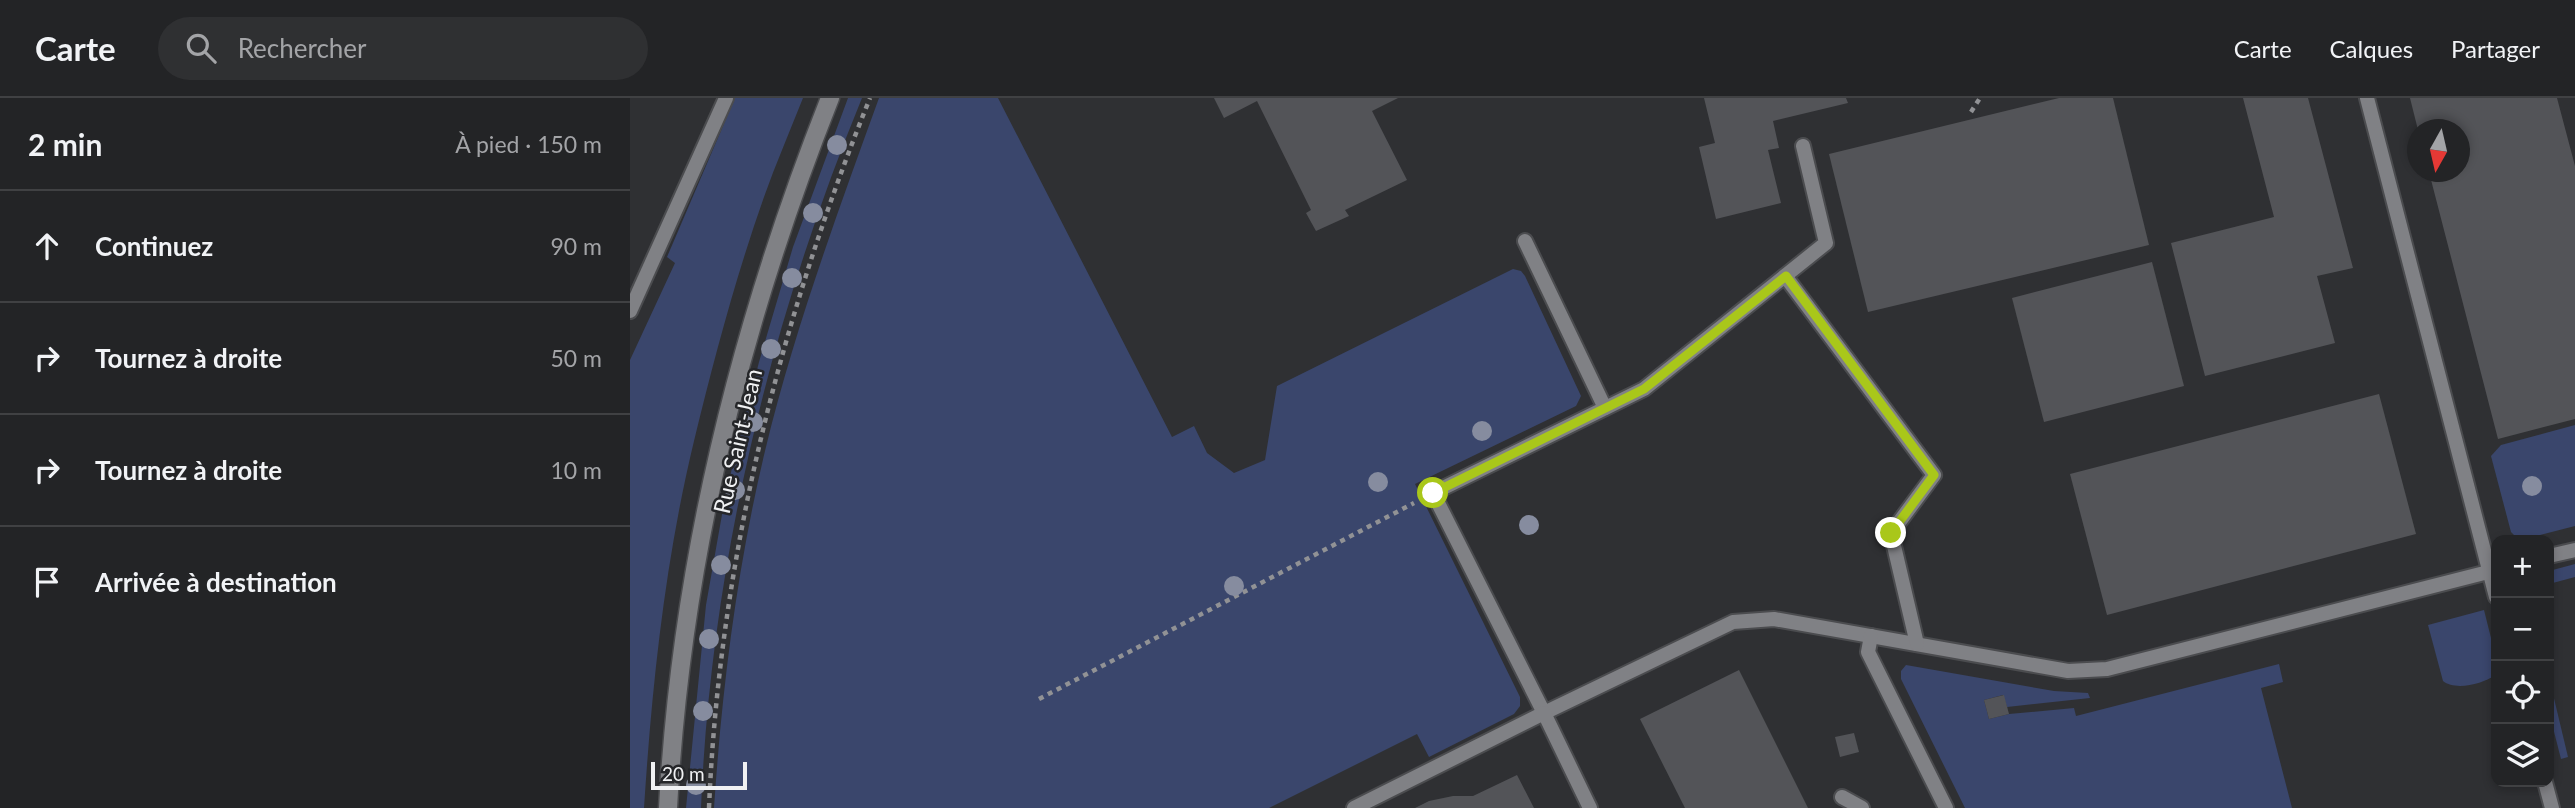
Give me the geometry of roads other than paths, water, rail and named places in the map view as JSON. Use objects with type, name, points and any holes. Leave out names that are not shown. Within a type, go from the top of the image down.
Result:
[{"type":"street","name":"Rue Saint-Jean","points":[[668,808],[673,730],[699,542],[723,431],[751,321],[783,222],[830,98]]},
{"type":"lane","points":[[630,311],[726,98]]},
{"type":"lane","points":[[2367,98],[2491,563]]},
{"type":"lane","points":[[1590,808],[1433,493],[1644,389],[1826,243],[1803,146]]},
{"type":"lane","points":[[1525,241],[1605,408]]},
{"type":"lane","points":[[1786,276],[1934,475],[1891,533],[1917,644]]},
{"type":"lane","points":[[2554,555],[2575,550]]},
{"type":"lane","points":[[1354,808],[1733,622],[1773,619],[2068,671],[2107,669],[2491,571]]},
{"type":"lane","points":[[1871,636],[1868,652],[1946,808]]},
{"type":"lane","points":[[2546,787],[2552,808]]},
{"type":"lane","points":[[1842,797],[1862,808]]}]
